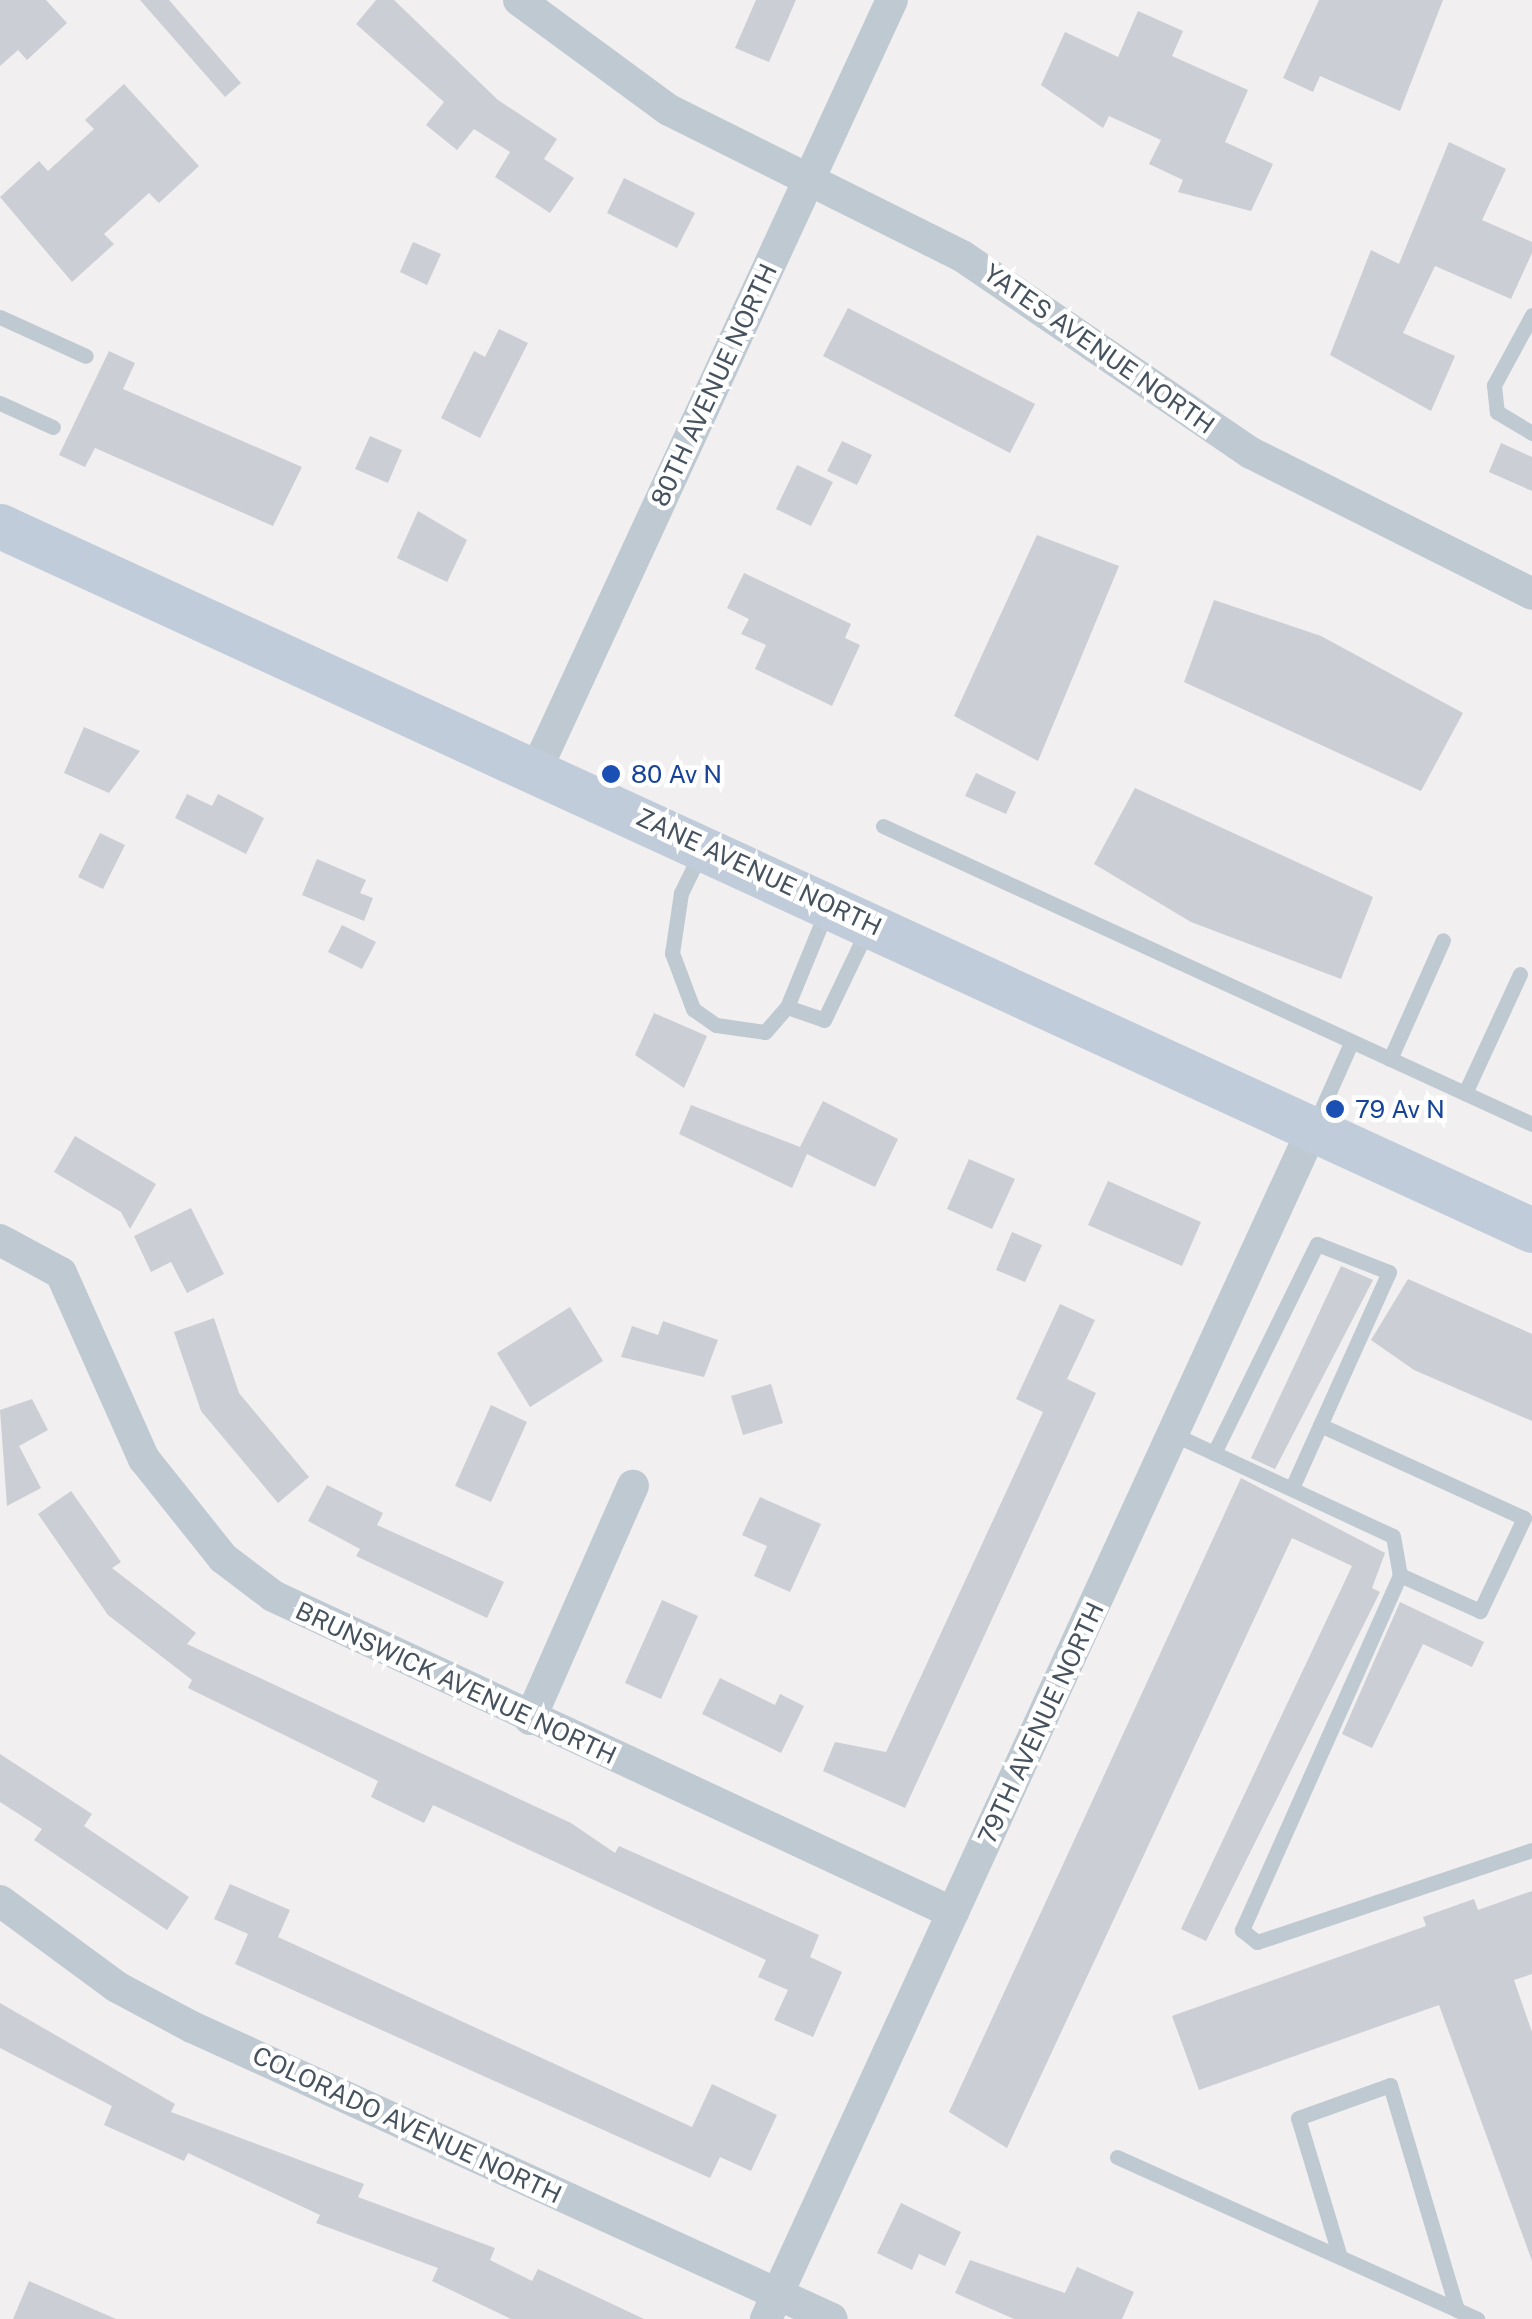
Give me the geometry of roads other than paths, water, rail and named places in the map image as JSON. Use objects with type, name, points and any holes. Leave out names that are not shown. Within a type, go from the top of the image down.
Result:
[{"type":"main road","name":"ZANE AVENUE NORTH","points":[[0,526],[1527,1224]]},
{"type":"street","name":"YATES AVENUE NORTH","points":[[520,0],[669,110],[962,256],[1251,453],[1532,594]]},
{"type":"street","name":"80TH AVENUE NORTH","points":[[536,770],[892,0]]},
{"type":"street","name":"79TH AVENUE NORTH","points":[[772,2307],[1314,1126]]},
{"type":"street","name":"BRUNSWICK AVENUE NORTH","points":[[0,1240],[61,1273],[144,1459],[222,1558],[328,1628],[954,1914]]},
{"type":"street","points":[[530,1719],[634,1486]]},
{"type":"street","name":"COLORADO AVENUE NORTH","points":[[0,1901],[117,1987],[192,2027],[772,2307],[832,2319]]},
{"type":"lane","points":[[1532,315],[1494,385],[1498,412],[1532,433]]},
{"type":"lane","points":[[0,317],[86,356]]},
{"type":"lane","points":[[0,403],[53,427]]},
{"type":"lane","points":[[883,826],[1532,1124]]},
{"type":"lane","points":[[704,847],[672,924],[678,983],[693,1009],[740,1035],[765,1032],[787,1007],[829,904]]},
{"type":"lane","points":[[787,1007],[824,1020],[871,923]]},
{"type":"lane","points":[[1390,1059],[1443,940]]},
{"type":"lane","points":[[1465,1093],[1520,974]]},
{"type":"lane","points":[[1314,1126],[1351,1043]]},
{"type":"lane","points":[[1214,1453],[1317,1244],[1389,1272],[1292,1488]]},
{"type":"lane","points":[[1320,1424],[1524,1518],[1480,1611],[1400,1575]]},
{"type":"lane","points":[[1173,1434],[1393,1536],[1400,1575],[1242,1930],[1257,1942],[1532,1850]]},
{"type":"lane","points":[[1340,2257],[1298,2118],[1390,2085],[1457,2310]]},
{"type":"lane","points":[[1117,2156],[1477,2319]]},
{"type":"place","name":"80 Av N","points":[[611,774]]},
{"type":"place","name":"79 Av N","points":[[1335,1109]]}]
